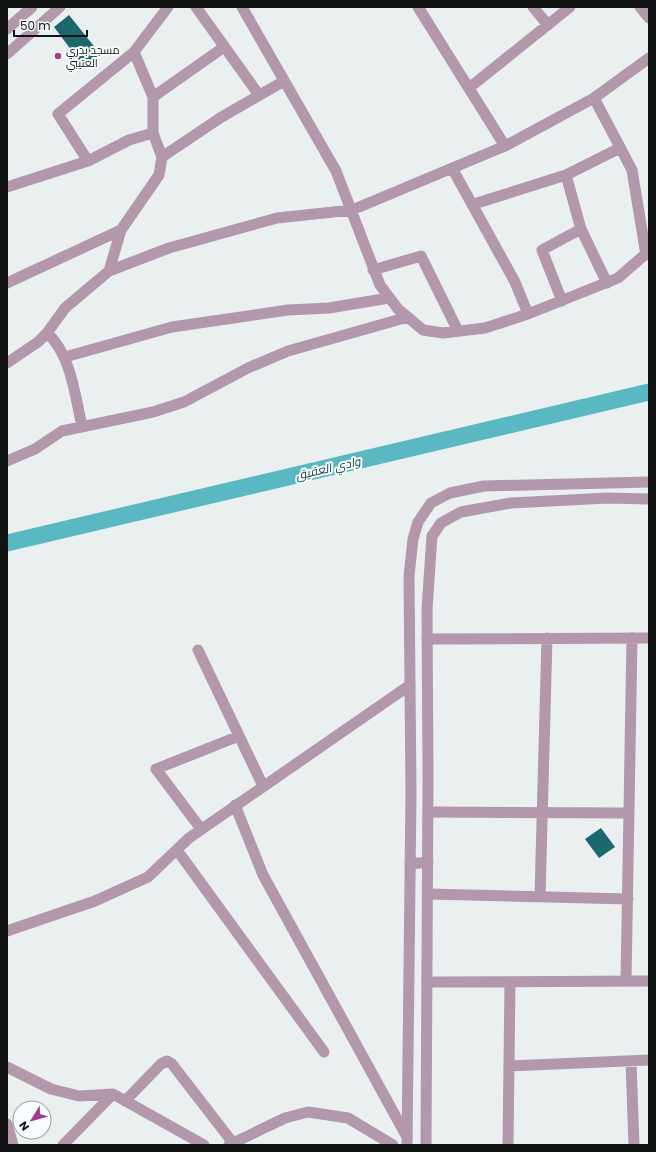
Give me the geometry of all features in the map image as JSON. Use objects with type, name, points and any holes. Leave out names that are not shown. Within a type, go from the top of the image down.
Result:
[{"type":"street","points":[[8,26],[32,7]]},
{"type":"street","points":[[7,54],[60,7]]},
{"type":"street","points":[[88,161],[58,114],[134,52],[168,7]]},
{"type":"street","points":[[196,7],[259,95]]},
{"type":"street","points":[[418,7],[505,146]]},
{"type":"street","points":[[533,7],[548,25]]},
{"type":"street","points":[[469,88],[570,7]]},
{"type":"street","points":[[640,7],[649,18]]},
{"type":"street","points":[[244,8],[336,171],[380,285],[398,309],[423,330],[443,332],[485,328],[528,314],[618,278],[647,253],[632,170],[594,98]]},
{"type":"street","points":[[153,97],[224,47]]},
{"type":"street","points":[[109,271],[121,230],[159,175],[162,157],[154,133],[153,97],[134,52]]},
{"type":"street","points":[[7,363],[38,342],[48,333],[65,308],[109,271],[169,248],[277,218],[352,210],[505,146],[594,98],[649,58]]},
{"type":"street","points":[[162,157],[220,118],[284,81]]},
{"type":"street","points":[[7,187],[88,161],[129,140],[154,133]]},
{"type":"street","points":[[474,204],[566,174],[620,148]]},
{"type":"street","points":[[452,168],[474,204],[515,282],[528,314]]},
{"type":"street","points":[[566,174],[581,229],[607,283]]},
{"type":"street","points":[[562,301],[542,250],[581,229]]},
{"type":"street","points":[[7,283],[121,230]]},
{"type":"street","points":[[373,270],[421,256],[458,331]]},
{"type":"street","points":[[64,357],[172,327],[288,310],[329,308],[389,298]]},
{"type":"street","points":[[7,461],[35,449],[62,431],[153,412],[184,402],[248,368],[288,351],[408,318]]},
{"type":"street","points":[[48,333],[57,342],[64,357],[82,426]]},
{"type":"street","points":[[407,1141],[410,864],[409,576],[413,539],[418,522],[431,503],[450,493],[484,486],[637,481],[649,482]]},
{"type":"street","points":[[636,498],[637,481]]},
{"type":"street","points":[[426,1145],[428,894],[427,609],[432,536],[441,523],[461,512],[511,503],[636,498],[649,499]]},
{"type":"street","points":[[540,896],[547,638]]},
{"type":"street","points":[[626,981],[632,638]]},
{"type":"street","points":[[427,639],[649,638]]},
{"type":"street","points":[[198,650],[263,786]]},
{"type":"street","points":[[7,931],[95,902],[148,877],[176,850],[201,829],[410,685]]},
{"type":"street","points":[[201,829],[156,769],[239,736]]},
{"type":"street","points":[[235,805],[263,874],[407,1141]]},
{"type":"street","points":[[428,812],[629,813]]},
{"type":"street","points":[[176,850],[324,1052]]},
{"type":"street","points":[[410,864],[428,862]]},
{"type":"street","points":[[428,894],[628,899]]},
{"type":"street","points":[[427,982],[649,981]]},
{"type":"street","points":[[508,1145],[510,982]]},
{"type":"street","points":[[509,1066],[649,1060]]},
{"type":"street","points":[[125,1101],[161,1064],[167,1061],[172,1064],[231,1144],[285,1118],[308,1112],[348,1118],[393,1145]]},
{"type":"street","points":[[631,1061],[634,1145]]},
{"type":"street","points":[[7,1067],[51,1089],[79,1096],[113,1094],[204,1145]]},
{"type":"street","points":[[63,1145],[113,1094]]},
{"type":"street","points":[[7,1124],[13,1145]]},
{"type":"building","points":[[69,15],[101,55],[84,67],[54,27]]},
{"type":"building","points":[[601,828],[615,847],[599,858],[585,839]]},
{"type":"waterway","name":"وادي العقيق","points":[[7,543],[649,392]]},
{"type":"place","name":"مسجد بدري العتيبي","points":[[58,56]]}]
